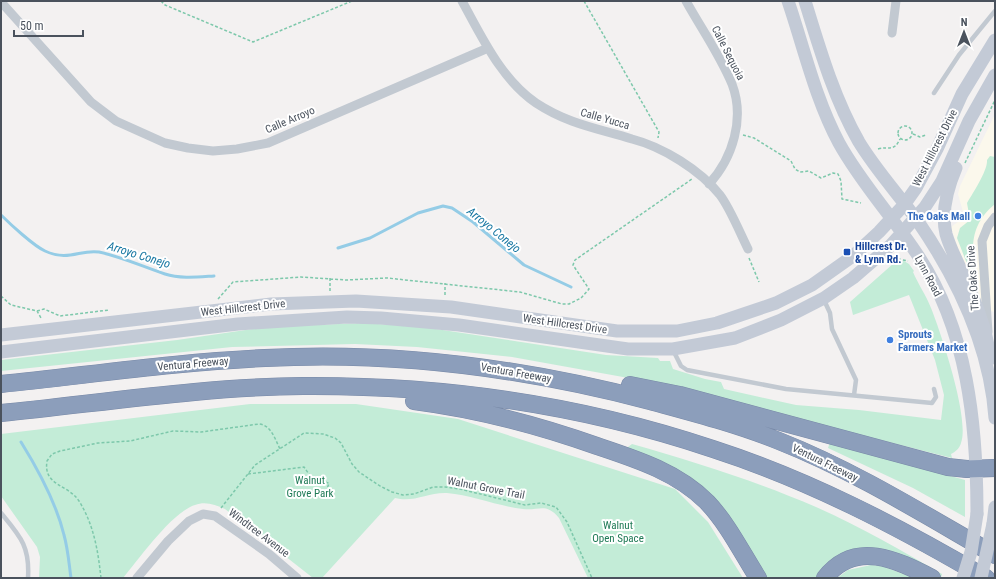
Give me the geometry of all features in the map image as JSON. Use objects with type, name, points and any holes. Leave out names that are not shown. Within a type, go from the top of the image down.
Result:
[{"type":"highway","name":"Ventura Freeway","points":[[1,384],[196,363],[265,358],[367,357],[424,360],[499,368],[628,396],[726,421],[781,441],[895,498],[995,555]]},
{"type":"highway","points":[[499,368],[571,375],[634,386],[687,397],[948,467],[977,470],[995,468]]},
{"type":"highway","points":[[1,413],[229,390],[301,386],[395,388],[517,402],[625,423],[713,449],[827,494],[910,534],[986,578]]},
{"type":"highway","points":[[229,390],[259,397],[391,398],[432,403],[531,425],[633,458],[680,480],[707,502],[726,527],[758,578]]},
{"type":"highway","points":[[824,578],[836,567],[852,559],[867,556],[885,557],[901,562],[932,578]]},
{"type":"main road","name":"Lynn Road","points":[[788,1],[806,64],[838,141],[864,182],[917,254],[942,303],[960,353],[972,403],[977,470],[977,514],[971,552],[963,578]]},
{"type":"main road","name":"Lynn Road","points":[[805,1],[828,75],[851,127],[877,169],[915,218],[946,266],[959,293],[975,331],[990,381],[995,418]]},
{"type":"main road","name":"West Hillcrest Drive","points":[[1,335],[271,304],[356,301],[451,307],[617,331],[677,331],[701,327],[762,308],[812,285],[853,256],[891,219],[904,205],[931,160],[972,75],[995,40]]},
{"type":"main road","name":"West Hillcrest Drive","points":[[1,352],[238,324],[347,318],[381,318],[458,325],[602,347],[628,349],[673,349],[735,338],[781,320],[824,298],[853,278],[902,233],[925,207],[942,180],[969,121],[995,74]]},
{"type":"main road","points":[[969,121],[969,140],[947,194],[945,222],[950,245],[973,297],[988,340],[990,381]]},
{"type":"main road","points":[[673,349],[669,341],[701,327]]},
{"type":"main road","points":[[981,578],[993,524],[995,507]]},
{"type":"street","name":"Calle Yucca","points":[[462,1],[488,48],[518,86],[535,102],[551,112],[581,126],[632,139],[656,148],[681,161],[699,175],[721,196],[748,249]]},
{"type":"street","name":"Calle Sequoia","points":[[686,1],[732,86],[736,101],[735,134],[731,149],[724,164],[709,184]]},
{"type":"street","points":[[892,33],[896,1]]},
{"type":"street","name":"Calle Arroyo","points":[[1,2],[91,102],[116,121],[164,143],[213,151],[237,149],[268,143],[488,48]]},
{"type":"street","name":"The Oaks Drive","points":[[988,340],[988,316],[982,241],[988,226],[995,217]]},
{"type":"street","name":"Windtree Avenue","points":[[137,578],[173,536],[189,521],[203,514],[216,516],[269,554],[297,578]]},
{"type":"lane","points":[[934,93],[959,56],[995,11]]},
{"type":"lane","points":[[824,298],[829,310],[832,328],[856,380],[854,395]]},
{"type":"lane","points":[[673,349],[682,366],[687,370],[786,389],[932,403],[936,398],[934,389]]},
{"type":"lane","points":[[1,513],[24,542],[29,560],[28,578]]},
{"type":"path","points":[[161,1],[165,5],[253,42],[352,1]]},
{"type":"path","points":[[584,1],[659,132],[656,148]]},
{"type":"path","points":[[963,168],[995,100]]},
{"type":"path","points":[[878,149],[894,148],[900,139],[898,132],[902,127],[909,127],[913,134],[920,137],[926,136]]},
{"type":"path","points":[[735,134],[754,138],[791,161],[795,169],[800,172],[809,171],[821,178],[833,172],[838,174],[841,181],[842,199],[860,203]]},
{"type":"path","points":[[900,139],[905,141],[909,140],[913,134]]},
{"type":"path","points":[[218,299],[233,282],[301,277],[346,280],[387,278],[520,292],[556,304],[568,304],[581,298],[589,289],[573,265],[574,260],[699,175]]},
{"type":"path","points":[[953,212],[968,222]]},
{"type":"path","points":[[898,259],[912,264]]},
{"type":"path","points":[[750,261],[759,282]]},
{"type":"path","points":[[330,278],[330,292]]},
{"type":"path","points":[[444,297],[445,283]]},
{"type":"path","points":[[1,296],[12,305],[37,311],[44,309],[60,316],[115,310]]},
{"type":"path","points":[[37,311],[43,330]]},
{"type":"path","points":[[101,578],[99,555],[90,524],[78,500],[64,486],[53,482],[48,476],[47,461],[52,454],[98,443],[130,441],[173,431],[201,432],[259,424],[264,424],[269,428],[280,449]]},
{"type":"path","name":"Walnut Grove Trail","points":[[222,508],[255,465],[304,433],[323,434],[335,438],[341,443],[352,464],[359,472],[392,492],[403,495],[414,494],[433,487],[445,487],[460,489],[525,505],[533,503],[548,504],[556,508],[563,515],[592,578]]},
{"type":"path","points":[[248,474],[304,467],[313,480],[329,483],[325,495]]},
{"type":"shaded area","name":"The Oaks Mall","points":[[995,114],[995,321],[994,312],[982,308],[958,249],[951,227],[959,221],[963,212],[958,194],[960,186]]},
{"type":"green space","points":[[990,156],[995,157],[995,204],[981,219],[974,235],[973,253],[975,272],[971,274],[957,238],[960,228],[970,220],[967,203],[983,175],[987,160]]},
{"type":"green space","points":[[904,261],[909,264],[914,271],[913,272],[936,320],[958,396],[962,415],[963,431],[960,445],[957,450],[951,454],[952,458],[623,377],[512,357],[417,347],[355,344],[232,347],[1,371],[1,360],[177,340],[266,327],[363,323],[423,327],[606,355],[658,358],[660,361],[670,361],[673,369],[705,379],[721,382],[724,389],[796,405],[859,410],[941,420],[944,395],[935,360],[909,295],[853,315],[850,302],[894,263]]},
{"type":"green space","points":[[250,404],[356,404],[458,419],[675,489],[708,522],[743,578],[588,578],[559,518],[550,510],[542,508],[513,508],[466,496],[440,493],[408,499],[395,498],[322,578],[313,578],[225,509],[203,503],[186,509],[166,526],[123,578],[39,578],[40,557],[37,547],[1,496],[1,434]]},
{"type":"green space","points":[[830,442],[965,480],[965,517],[913,488],[828,448]]},
{"type":"green space","points":[[632,444],[725,472],[816,507],[864,530],[911,556],[942,574],[941,578],[873,553],[821,578],[764,578],[725,517],[628,450],[628,447]]},
{"type":"green space","points":[[871,565],[882,566],[914,578],[837,578],[848,570]]},
{"type":"waterway","name":"Arroyo Conejo","points":[[338,248],[370,238],[418,213],[443,206],[452,208],[473,222],[524,265],[571,287]]},
{"type":"waterway","name":"Arroyo Conejo","points":[[1,215],[35,245],[53,254],[68,255],[86,252],[99,252],[124,259],[171,276],[214,276]]},
{"type":"waterway","points":[[21,442],[52,499],[61,523],[71,578]]},
{"type":"place","name":"The Oaks Mall","points":[[978,216]]},
{"type":"place","name":"Hillcrest Dr. & Lynn Rd.","points":[[847,252]]},
{"type":"place","name":"Sprouts Farmers Market","points":[[890,340]]},
{"type":"park label","name":"Walnut Grove Park","points":[[310,486]]},
{"type":"park label","name":"Walnut Open Space","points":[[618,531]]}]
